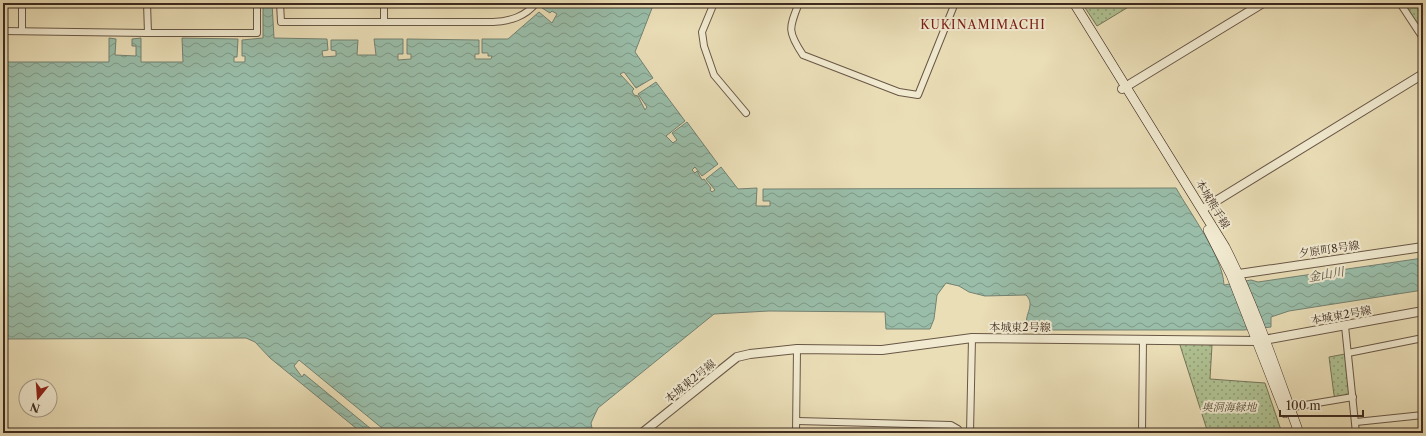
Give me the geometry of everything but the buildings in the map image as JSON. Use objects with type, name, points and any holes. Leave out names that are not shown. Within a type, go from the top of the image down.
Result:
[{"type":"main road","name":"本城熊手線","points":[[1069,3],[1203,209],[1236,278],[1262,341],[1282,381],[1292,433]]},
{"type":"main road","name":"本城熊手線","points":[[1074,3],[1236,278]]},
{"type":"main road","name":"本城熊手線","points":[[1287,408],[1299,433]]},
{"type":"street","points":[[22,3],[22,31]]},
{"type":"street","points":[[147,3],[148,33]]},
{"type":"street","points":[[3,31],[257,33],[256,3]]},
{"type":"street","points":[[280,3],[281,22],[504,21],[516,19],[531,9],[536,3]]},
{"type":"street","points":[[384,3],[384,22]]},
{"type":"street","points":[[714,3],[702,32],[704,46],[714,75],[746,113]]},
{"type":"street","points":[[799,3],[790,26],[793,40],[803,55],[899,92],[918,95],[955,3]]},
{"type":"street","points":[[1124,88],[1263,3]]},
{"type":"street","points":[[1400,3],[1423,38]]},
{"type":"street","points":[[1203,209],[1423,74]]},
{"type":"street","name":"夕原町8号線","points":[[1236,278],[1423,247]]},
{"type":"street","name":"本城東2号線","points":[[642,433],[737,357],[750,354],[797,349],[882,350],[972,338],[1262,341],[1423,311]]},
{"type":"street","points":[[1345,326],[1356,433]]},
{"type":"street","points":[[970,433],[972,338]]},
{"type":"street","points":[[1348,353],[1363,352],[1371,348],[1423,338]]},
{"type":"street","points":[[1142,433],[1143,339]]},
{"type":"street","points":[[796,433],[797,349]]},
{"type":"street","points":[[1287,408],[1353,397]]},
{"type":"street","points":[[1356,422],[1423,415]]},
{"type":"street","points":[[797,421],[951,425],[958,429],[958,433]]},
{"type":"green space","points":[[1082,3],[1135,3],[1097,26]]},
{"type":"green space","points":[[1403,3],[1422,3],[1423,34]]},
{"type":"green space","name":"奥洞海緑地","points":[[1179,342],[1212,345],[1210,379],[1265,383],[1282,433],[1208,433]]},
{"type":"green space","points":[[1345,354],[1349,393],[1348,395],[1335,397],[1329,357]]},
{"type":"water","name":"金山川","points":[[263,3],[272,3],[274,38],[327,39],[328,50],[322,51],[323,57],[336,56],[336,51],[331,50],[331,40],[358,40],[357,55],[376,55],[374,39],[403,39],[403,54],[398,54],[398,60],[411,59],[411,54],[407,54],[407,39],[479,40],[479,54],[475,54],[475,59],[491,59],[492,56],[488,56],[488,53],[482,53],[482,39],[508,39],[539,12],[552,23],[557,14],[552,11],[550,13],[542,8],[546,3],[654,3],[635,52],[653,78],[636,88],[624,72],[620,74],[634,89],[632,91],[634,95],[638,96],[645,110],[647,107],[638,94],[656,82],[685,121],[666,136],[673,143],[677,140],[672,133],[687,122],[718,164],[702,176],[695,167],[692,170],[695,173],[697,171],[702,180],[704,179],[711,188],[710,190],[712,192],[715,190],[706,179],[721,167],[738,189],[757,188],[756,206],[770,206],[770,201],[763,201],[763,189],[1176,188],[1212,249],[1222,274],[1224,285],[1251,280],[1258,282],[1423,258],[1423,290],[1289,311],[1271,317],[1271,327],[1244,330],[1039,330],[1035,327],[1027,325],[1030,302],[1026,295],[985,296],[969,292],[959,286],[946,283],[937,295],[934,319],[930,329],[886,329],[885,312],[769,311],[714,314],[598,408],[591,423],[593,433],[388,433],[299,360],[294,366],[302,377],[304,374],[376,433],[362,433],[270,358],[255,342],[246,338],[3,339],[3,62],[109,62],[109,38],[116,39],[115,55],[136,56],[136,46],[132,46],[132,39],[141,38],[141,62],[183,62],[182,38],[238,39],[237,57],[234,57],[234,62],[245,62],[245,56],[242,56],[242,40],[263,38]]},
{"type":"district","name":"KUKINAMIMACHI","points":[[983,24]]}]
